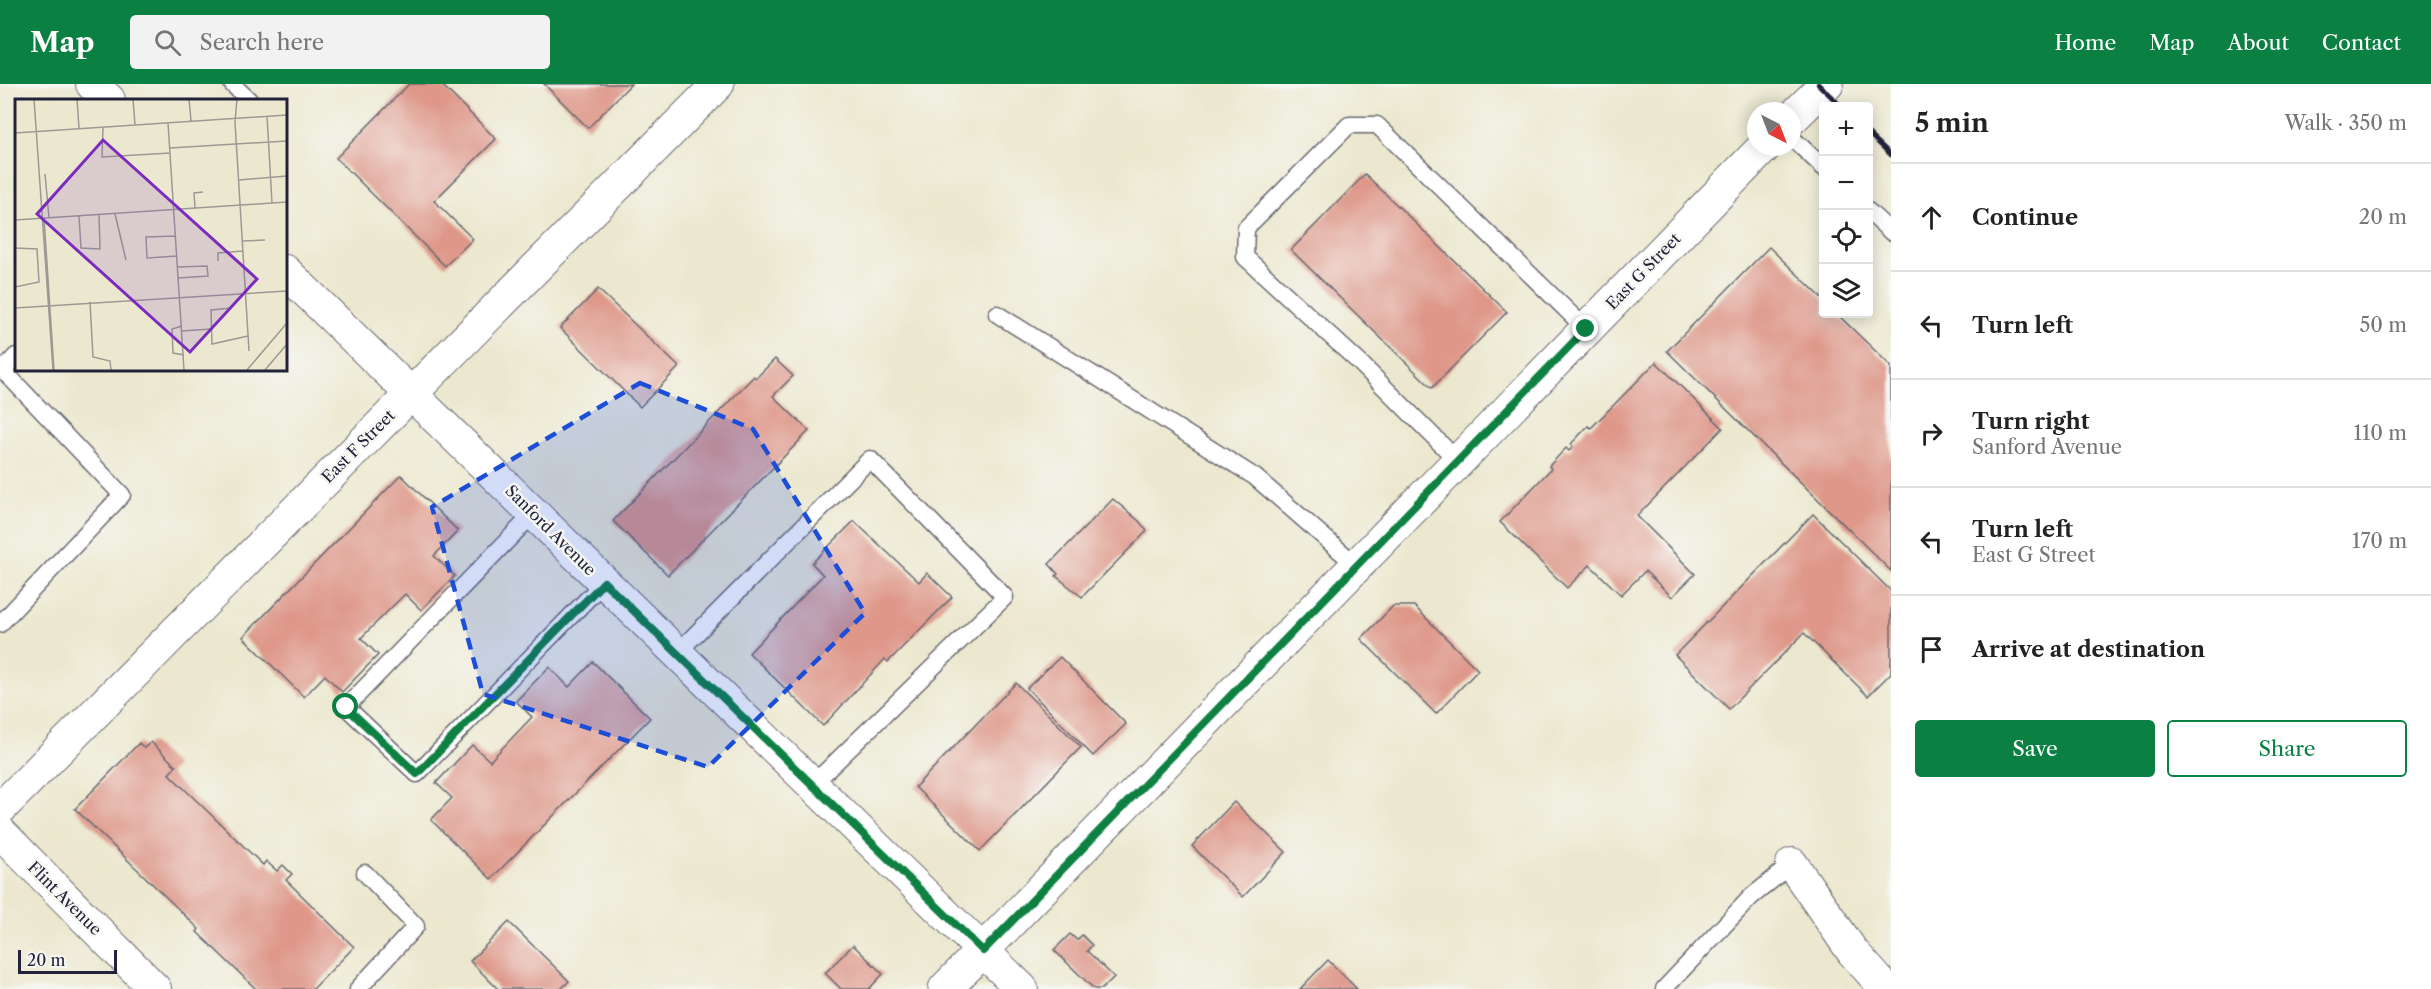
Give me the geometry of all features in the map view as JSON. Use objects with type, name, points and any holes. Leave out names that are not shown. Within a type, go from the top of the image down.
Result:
[{"type":"street","points":[[92,84],[108,99]]},
{"type":"street","name":"East F Street","points":[[0,809],[718,84]]},
{"type":"street","points":[[1801,106],[1815,88]]},
{"type":"street","name":"East G Street","points":[[945,989],[1755,156]]},
{"type":"street","name":"Sanford Avenue","points":[[286,272],[1022,989]]},
{"type":"street","name":"Flint Avenue","points":[[0,832],[155,989]]},
{"type":"street","points":[[1792,864],[1852,951],[1887,989]]},
{"type":"lane","points":[[232,84],[248,99]]},
{"type":"lane","points":[[1458,460],[1361,364],[1245,257],[1246,228],[1349,125],[1377,124],[1586,329]]},
{"type":"lane","points":[[1801,146],[1819,163]]},
{"type":"lane","points":[[1873,215],[1891,232]]},
{"type":"lane","points":[[997,314],[1254,477],[1356,565]]},
{"type":"lane","points":[[0,624],[122,495],[2,369],[15,357]]},
{"type":"lane","points":[[677,653],[870,459],[1005,597],[812,785]]},
{"type":"lane","points":[[534,513],[346,707],[417,774],[604,582]]},
{"type":"lane","points":[[1664,989],[1751,897],[1792,864]]},
{"type":"lane","points":[[358,989],[416,926],[365,873]]},
{"type":"highlighted area","points":[[640,383],[753,429],[865,613],[708,767],[483,694],[432,507]]},
{"type":"building","points":[[409,84],[441,84],[496,139],[434,201],[473,239],[445,266],[336,158]]},
{"type":"building","points":[[544,84],[631,84],[588,128]]},
{"type":"building","points":[[1365,174],[1507,312],[1432,388],[1291,250]]},
{"type":"building","points":[[1769,247],[1819,295],[1819,318],[1841,318],[1891,366],[1891,571],[1667,351]]},
{"type":"building","points":[[598,289],[679,367],[640,407],[560,328]]},
{"type":"building","points":[[775,359],[793,376],[773,396],[809,431],[668,575],[613,521],[754,376],[756,378]]},
{"type":"building","points":[[1656,362],[1723,428],[1637,516],[1695,574],[1672,597],[1645,571],[1621,595],[1590,565],[1567,588],[1500,522],[1551,469],[1549,466],[1566,448],[1569,451],[1573,447],[1571,444],[1588,426],[1591,428]]},
{"type":"building","points":[[401,475],[458,531],[434,556],[455,576],[421,610],[405,594],[361,638],[378,655],[342,692],[325,675],[304,697],[243,637]]},
{"type":"building","points":[[1113,499],[1147,531],[1082,597],[1056,576],[1058,574],[1049,564]]},
{"type":"building","points":[[1813,514],[1891,591],[1891,673],[1868,696],[1804,633],[1729,709],[1675,655]]},
{"type":"building","points":[[854,521],[919,582],[927,573],[952,597],[888,662],[885,659],[823,726],[749,653],[823,575],[812,563]]},
{"type":"building","points":[[1393,606],[1414,606],[1478,670],[1436,714],[1361,639]]},
{"type":"building","points":[[1060,657],[1126,724],[1093,756],[1027,688]]},
{"type":"building","points":[[593,662],[650,718],[491,879],[431,820],[452,798],[436,783],[472,745],[490,761],[532,717],[516,701],[549,667],[569,687]]},
{"type":"building","points":[[1016,683],[1081,747],[980,851],[915,787]]},
{"type":"building","points":[[151,742],[176,766],[169,774],[263,865],[266,861],[277,871],[283,865],[292,874],[286,880],[354,947],[313,989],[256,989],[197,932],[199,929],[75,809],[139,743],[144,748]]},
{"type":"building","points":[[1234,802],[1286,852],[1243,897],[1192,846]]},
{"type":"building","points":[[509,922],[569,981],[561,989],[498,989],[470,961]]},
{"type":"building","points":[[1070,934],[1077,940],[1082,935],[1092,945],[1087,951],[1114,977],[1102,989],[1094,989],[1054,950]]},
{"type":"building","points":[[853,945],[883,974],[869,989],[841,989],[825,973]]},
{"type":"building","points":[[1328,960],[1357,989],[1300,989]]},
{"type":"railway","points":[[1818,84],[1837,102]]},
{"type":"railway","points":[[1873,138],[1891,155]]},
{"type":"route","points":[[346,707],[417,774],[604,582],[983,951],[1586,329]]}]
